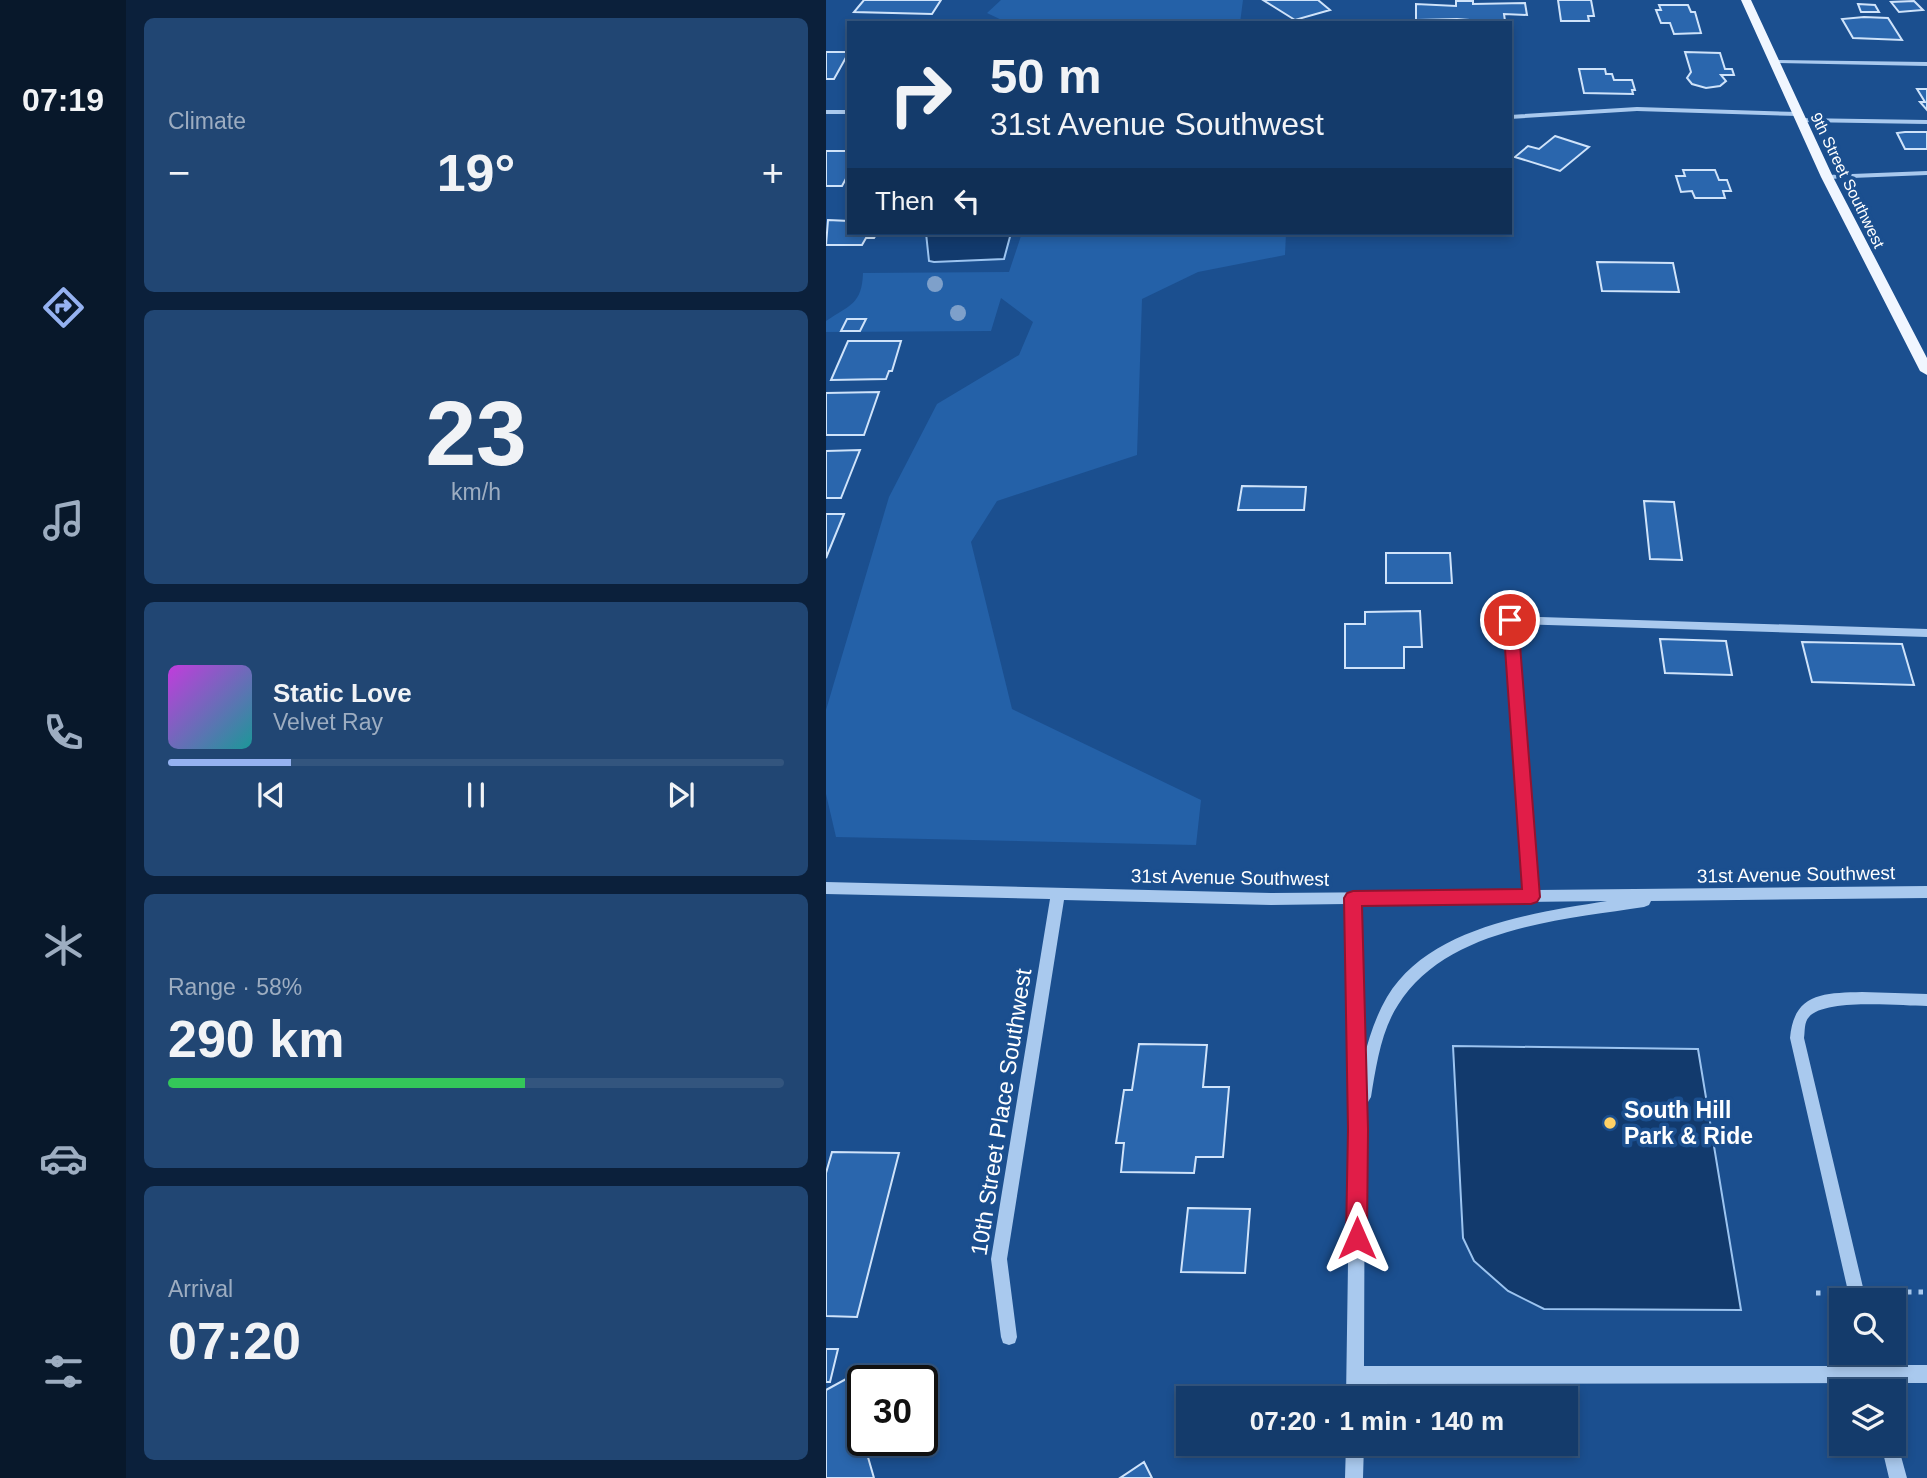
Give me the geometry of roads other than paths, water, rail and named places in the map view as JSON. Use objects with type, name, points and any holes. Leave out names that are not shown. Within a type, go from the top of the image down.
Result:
[{"type":"main road","name":"9th Street Southwest","points":[[1746,0],[1827,177],[1927,371]]},
{"type":"street","points":[[1774,62],[1927,64]]},
{"type":"street","points":[[1512,117],[1637,109],[1927,122]]},
{"type":"street","points":[[826,112],[847,112]]},
{"type":"street","points":[[1827,177],[1927,173]]},
{"type":"street","points":[[1531,897],[1510,620],[1927,633]]},
{"type":"street","name":"31st Avenue Southwest","points":[[826,888],[1353,898],[1927,892]]},
{"type":"street","name":"10th Street Place Southwest","points":[[1009,1337],[999,1259],[1058,893]]},
{"type":"street","points":[[1358,1129],[1369,1064],[1394,1000],[1412,976],[1439,953],[1478,937],[1525,923],[1682,895]]},
{"type":"street","points":[[1353,898],[1358,1129],[1355,1386]]},
{"type":"street","points":[[1797,1038],[1855,1288]]},
{"type":"street","points":[[1895,1379],[1927,1374]]},
{"type":"street","points":[[1355,1375],[1829,1381]]},
{"type":"street","points":[[1354,1456],[1354,1478]]},
{"type":"lane","points":[[1797,1038],[1803,1012],[1813,1004],[1831,1000],[1927,1000]]},
{"type":"lane","points":[[1893,1456],[1898,1478]]},
{"type":"place","name":"South Hill Park & Ride","points":[[1610,1123]]}]
